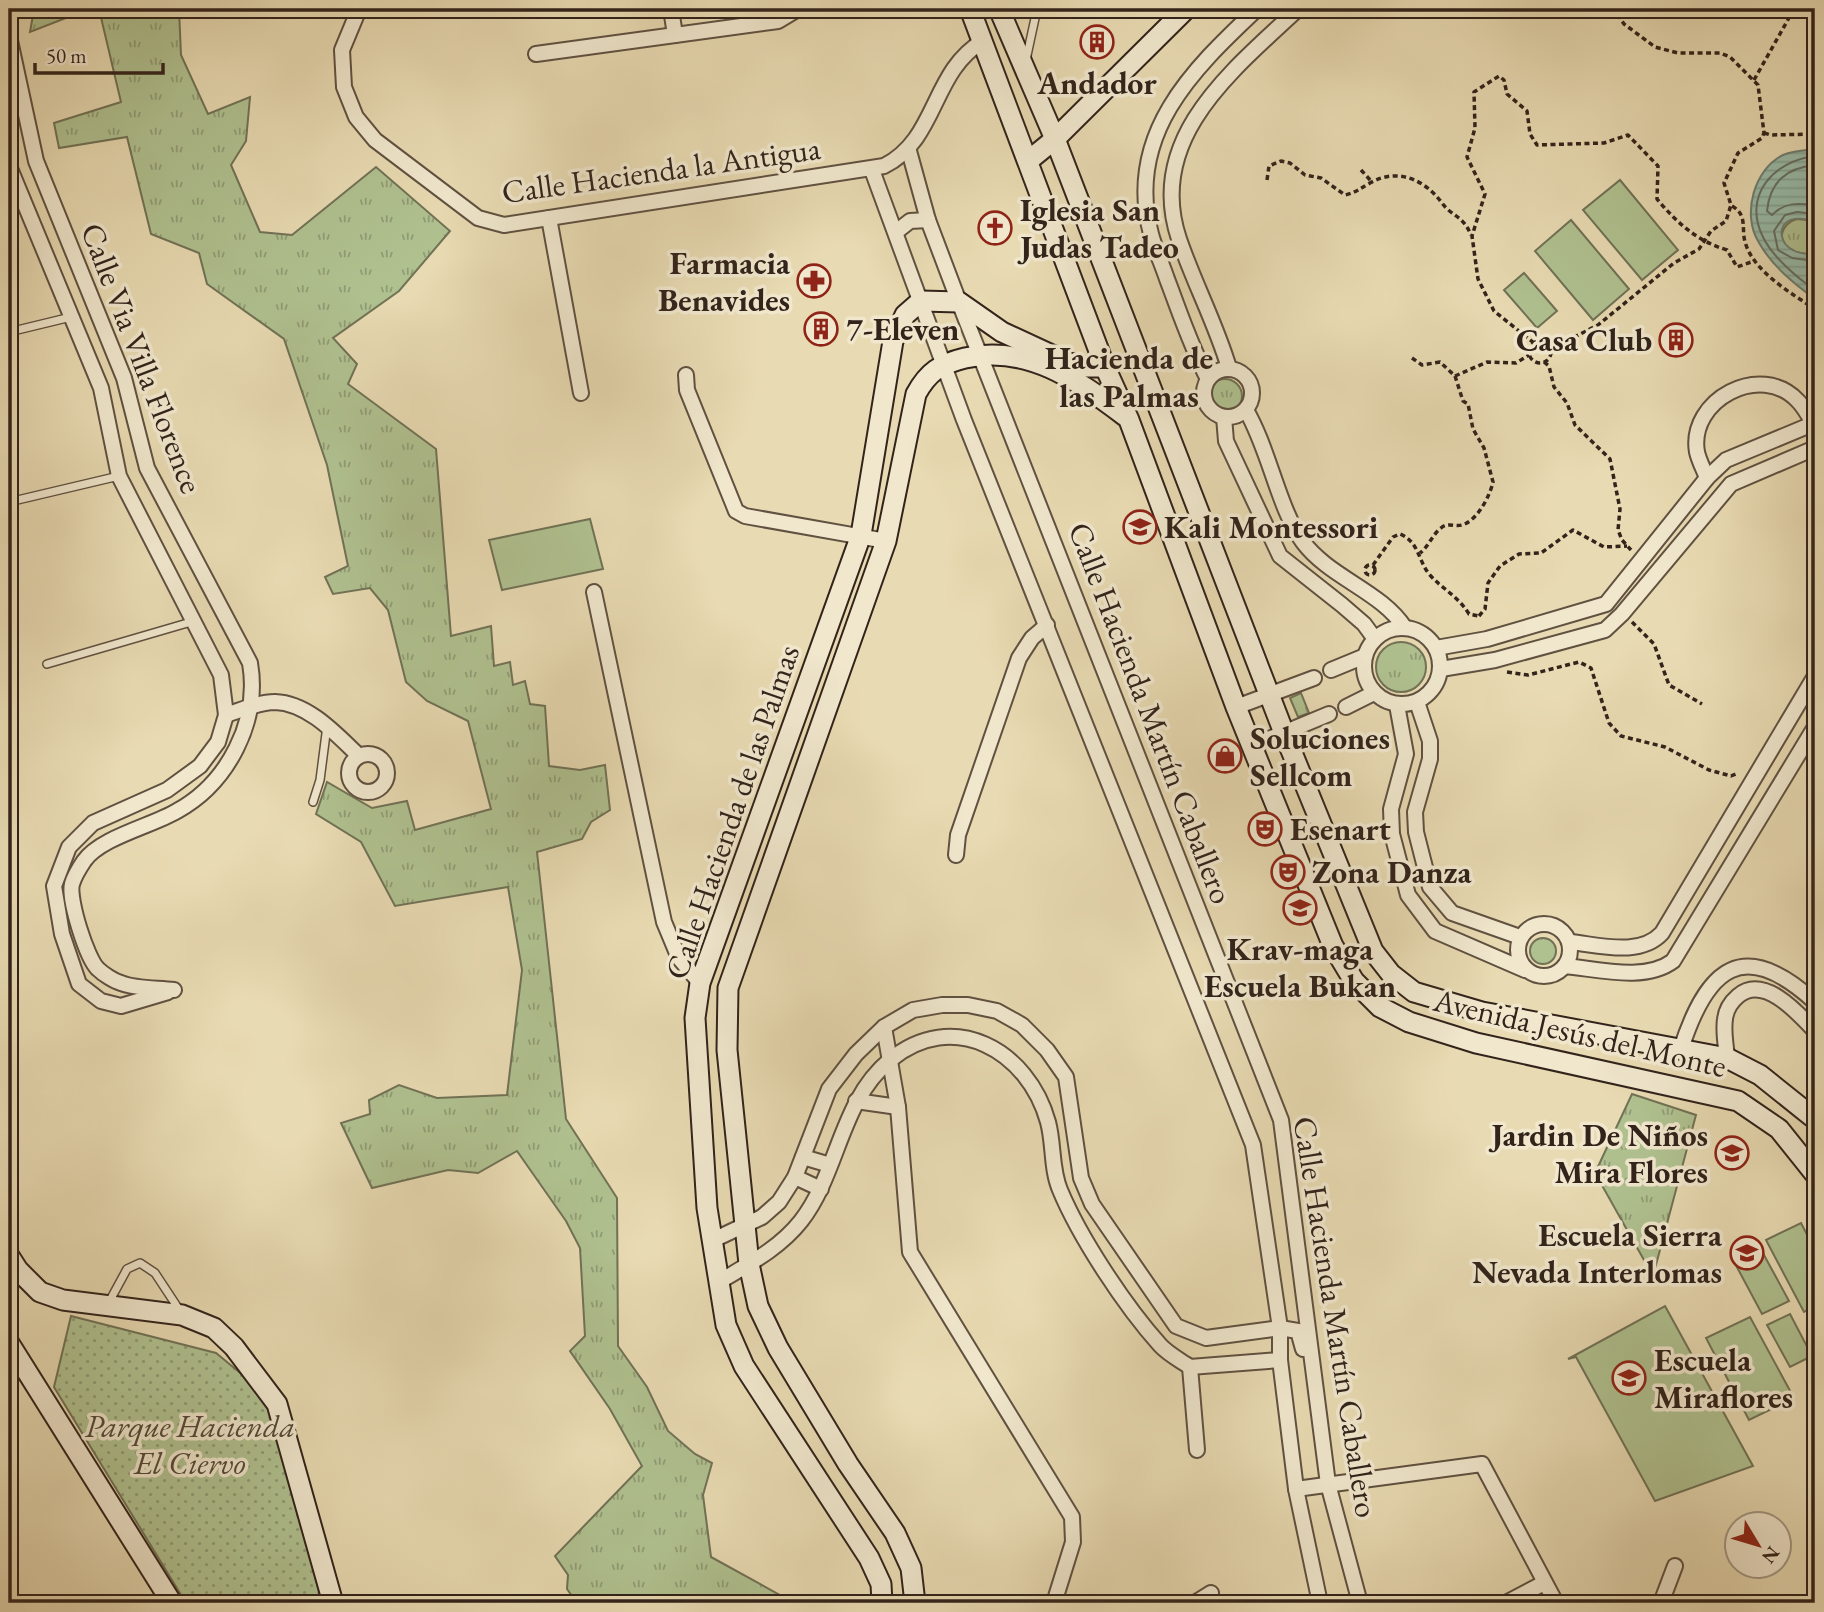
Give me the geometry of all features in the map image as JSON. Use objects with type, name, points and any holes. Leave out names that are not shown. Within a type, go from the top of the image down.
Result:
[{"type":"main road","name":"Avenida Jesús del Monte","points":[[970,9],[1105,367],[1129,420],[1236,707],[1333,946],[1354,981],[1380,1007],[1409,1023],[1476,1043],[1738,1101],[1779,1129],[1815,1174]]},
{"type":"main road","name":"Avenida Jesús del Monte","points":[[999,9],[1055,139],[1284,733],[1373,951],[1391,974],[1414,992],[1482,1012],[1727,1058],[1760,1075],[1815,1119]]},
{"type":"main road","points":[[1028,161],[1055,139],[1186,9]]},
{"type":"main road","points":[[920,301],[959,302],[1002,332],[1069,363],[1105,367]]},
{"type":"main road","name":"Calle Hacienda de las Palmas","points":[[882,1603],[881,1584],[869,1558],[744,1366],[726,1325],[711,1241],[695,1017],[700,983],[861,535],[893,341],[905,315],[920,301]]},
{"type":"main road","points":[[943,363],[980,355],[1028,359],[1047,365],[1089,388],[1129,420]]},
{"type":"main road","name":"Calle Hacienda de las Palmas","points":[[915,1603],[911,1568],[895,1533],[848,1464],[778,1348],[758,1306],[749,1264],[727,1051],[728,988],[886,541],[916,394],[924,379],[943,363]]},
{"type":"main road","points":[[763,807],[789,817]]},
{"type":"main road","points":[[9,1256],[18,1270],[40,1292],[63,1300],[182,1315],[214,1328],[242,1356],[277,1404],[333,1603]]},
{"type":"main road","points":[[9,1343],[172,1603]]},
{"type":"street","name":"Calle Hacienda la Antigua","points":[[359,9],[342,50],[344,87],[356,117],[375,141],[478,218],[504,225],[872,170],[909,151]]},
{"type":"street","points":[[671,9],[675,35]]},
{"type":"street","points":[[536,54],[778,21],[798,9]]},
{"type":"street","points":[[1208,379],[1192,349],[1151,234],[1146,207],[1147,167],[1152,140],[1178,92],[1220,44],[1257,9]]},
{"type":"street","points":[[1229,368],[1178,237],[1172,177],[1177,153],[1200,110],[1240,64],[1298,9]]},
{"type":"street","name":"Calle Via Villa Florence","points":[[9,36],[16,102],[36,161],[124,378],[147,468],[250,663],[251,707],[236,751],[215,779],[179,810],[108,843],[85,859],[71,886],[79,928],[97,969],[122,984],[174,990],[121,1006],[101,1001],[79,984],[62,934],[54,886],[69,846],[93,823],[167,790],[200,766],[218,743],[226,715],[221,675],[191,622],[119,476],[101,388],[9,168]]},
{"type":"street","points":[[909,151],[959,60],[983,41]]},
{"type":"street","name":"Calle Hacienda Martín Caballero","points":[[909,151],[928,220],[959,302],[1281,1120],[1328,1484],[1360,1603]]},
{"type":"street","name":"Calle Hacienda Martín Caballero","points":[[872,170],[943,363],[1253,1145],[1280,1328],[1280,1360],[1296,1489],[1320,1603]]},
{"type":"street","points":[[549,218],[581,393]]},
{"type":"street","points":[[896,232],[910,221],[928,220]]},
{"type":"street","points":[[1229,368],[1246,377],[1252,387],[1252,399],[1246,410],[1232,417],[1224,417],[1207,407],[1204,388],[1208,379],[1218,370],[1229,368]]},
{"type":"street","points":[[686,375],[687,390],[736,511],[746,516],[886,541]]},
{"type":"street","points":[[1436,648],[1487,639],[1606,604],[1707,478],[1726,460],[1814,423],[1797,399],[1772,386],[1743,385],[1717,399],[1701,422],[1697,451],[1707,478]]},
{"type":"street","points":[[1246,410],[1259,432],[1295,529],[1304,544],[1356,587],[1395,613],[1405,628]]},
{"type":"street","points":[[1224,417],[1226,441],[1280,556],[1364,624],[1375,639]]},
{"type":"street","points":[[1441,669],[1495,660],[1605,630],[1622,614],[1731,484],[1815,448]]},
{"type":"street","points":[[594,592],[664,922],[679,958],[700,983]]},
{"type":"street","points":[[956,855],[958,835],[1018,657],[1032,638],[1047,625]]},
{"type":"street","points":[[1405,628],[1423,634],[1436,648],[1441,669],[1434,688],[1418,702],[1397,705],[1374,693],[1365,676],[1365,656],[1375,639],[1389,631],[1405,628]]},
{"type":"street","points":[[1331,670],[1365,656]]},
{"type":"street","points":[[1570,942],[1638,948],[1652,944],[1662,933],[1815,676]]},
{"type":"street","points":[[1236,707],[1314,678]]},
{"type":"street","points":[[1346,707],[1374,693]]},
{"type":"street","points":[[226,715],[275,702],[296,707],[327,726],[358,755]]},
{"type":"street","points":[[1418,702],[1430,741],[1430,759],[1415,812],[1416,832],[1430,887],[1452,913],[1520,937]]},
{"type":"street","points":[[1397,705],[1406,754],[1391,809],[1392,834],[1408,895],[1435,931],[1538,976],[1553,975],[1565,966],[1571,950],[1570,942],[1561,929],[1546,923],[1531,926],[1520,937],[1517,948],[1519,960],[1525,970]]},
{"type":"street","points":[[1252,746],[1329,714]]},
{"type":"street","points":[[1565,966],[1647,972],[1662,969],[1673,961],[1815,727]]},
{"type":"street","points":[[1681,1049],[1701,1001],[1711,986],[1730,970],[1748,965],[1768,970],[1815,1002]]},
{"type":"street","points":[[1727,1058],[1725,1015],[1730,1004],[1745,991],[1755,988],[1781,999],[1815,1031]]},
{"type":"street","points":[[711,1241],[762,1217],[779,1202],[795,1177],[829,1089],[856,1054],[884,1027],[913,1010],[942,1005],[968,1005],[997,1012],[1022,1025],[1047,1050],[1066,1077],[1081,1178],[1093,1204],[1176,1326],[1206,1338],[1280,1328],[1298,1331],[1318,1404]]},
{"type":"street","points":[[884,1027],[898,1107],[910,1252],[1072,1517],[1071,1551],[1054,1603]]},
{"type":"street","points":[[717,1283],[776,1247],[802,1220],[821,1189],[856,1101],[871,1078],[891,1059],[915,1044],[936,1037],[971,1038],[999,1050],[1029,1078],[1048,1122],[1059,1188],[1090,1250],[1161,1347],[1190,1367],[1280,1360]]},
{"type":"street","points":[[856,1101],[898,1107]]},
{"type":"street","points":[[803,1157],[830,1166]]},
{"type":"street","points":[[795,1177],[821,1189]]},
{"type":"street","points":[[1190,1367],[1197,1450]]},
{"type":"street","points":[[1296,1489],[1482,1464],[1556,1603]]},
{"type":"street","points":[[1661,1603],[1675,1566]]},
{"type":"street","points":[[1506,1603],[1544,1583]]},
{"type":"street","points":[[1195,1603],[1210,1593]]},
{"type":"lane","points":[[1024,71],[1037,9]]},
{"type":"lane","points":[[9,332],[71,317]]},
{"type":"lane","points":[[9,502],[119,476]]},
{"type":"lane","points":[[47,664],[191,622]]},
{"type":"lane","points":[[313,802],[320,780],[327,726]]},
{"type":"lane","points":[[107,1306],[127,1269],[140,1263],[155,1273],[182,1315]]},
{"type":"path","points":[[1614,9],[1624,24],[1655,47],[1678,53],[1720,53],[1730,58],[1758,85],[1764,133],[1762,138],[1738,153],[1726,176],[1725,194],[1744,220],[1745,243],[1754,261],[1815,309]]},
{"type":"path","points":[[1753,81],[1794,9]]},
{"type":"path","points":[[1472,236],[1485,194],[1466,158],[1475,128],[1474,92],[1499,76],[1504,80],[1507,94],[1527,111],[1530,134],[1542,147],[1604,143],[1622,135],[1633,138],[1658,166],[1657,199],[1703,243],[1727,250],[1737,267],[1754,261]]},
{"type":"path","points":[[1764,133],[1815,134]]},
{"type":"path","points":[[1267,180],[1269,166],[1281,161],[1290,163],[1305,175],[1321,178],[1345,195],[1372,182],[1405,177],[1423,182],[1443,205],[1466,223],[1472,236],[1478,279],[1494,311],[1534,342],[1545,342],[1550,349],[1550,357],[1544,362],[1537,363],[1530,355],[1534,342]]},
{"type":"path","points":[[1361,170],[1372,182]]},
{"type":"path","points":[[1550,349],[1598,325],[1674,263],[1693,255],[1710,231],[1726,221],[1731,205]]},
{"type":"path","points":[[1455,376],[1487,362],[1516,363],[1530,355]]},
{"type":"path","points":[[1412,358],[1422,365],[1440,362],[1455,376],[1463,401],[1468,404],[1473,429],[1484,448],[1493,482],[1472,519],[1461,525],[1447,524],[1439,529],[1430,545],[1420,553]]},
{"type":"path","points":[[1479,616],[1485,609],[1486,591],[1493,575],[1519,554],[1541,553],[1573,530],[1604,547],[1627,546],[1618,530],[1620,509],[1613,465],[1606,451],[1575,425],[1567,403],[1554,387],[1549,366],[1544,362]]},
{"type":"path","points":[[1373,565],[1393,537],[1400,534],[1407,537],[1420,553],[1428,573],[1454,593],[1469,614],[1479,616]]},
{"type":"path","points":[[1622,614],[1649,636],[1669,685],[1702,704]]},
{"type":"path","points":[[1479,616],[1487,639]]},
{"type":"path","points":[[1495,660],[1497,667],[1516,676],[1579,663],[1586,664],[1591,668],[1609,723],[1621,736],[1665,747],[1721,774],[1731,776],[1744,768],[1754,778]]},
{"type":"green space","points":[[34,9],[89,9],[30,32]]},
{"type":"green space","points":[[99,9],[179,9],[181,55],[208,114],[250,97],[246,141],[231,165],[260,232],[292,235],[376,167],[450,231],[399,291],[333,338],[357,364],[348,384],[436,449],[451,636],[491,626],[494,666],[510,662],[513,685],[525,681],[530,704],[545,706],[549,766],[580,770],[605,765],[610,810],[591,822],[582,839],[537,852],[566,1119],[617,1198],[618,1346],[647,1387],[668,1431],[695,1454],[712,1463],[703,1495],[711,1557],[789,1600],[787,1603],[577,1603],[567,1589],[568,1575],[555,1556],[642,1466],[610,1409],[570,1351],[585,1336],[580,1248],[566,1221],[517,1151],[478,1173],[448,1170],[372,1188],[341,1123],[370,1114],[369,1100],[399,1085],[437,1098],[507,1095],[522,970],[508,887],[395,906],[361,842],[316,814],[327,782],[372,808],[407,801],[415,830],[491,809],[468,721],[427,701],[406,682],[388,610],[370,588],[333,594],[325,577],[348,566],[327,465],[284,339],[207,284],[199,253],[151,234],[127,137],[59,148],[54,123],[121,102]]},
{"type":"green space","points":[[1620,180],[1678,250],[1642,280],[1583,210]]},
{"type":"green space","points":[[1797,219],[1815,221],[1815,255],[1795,252],[1784,243],[1784,229],[1787,224]]},
{"type":"green space","points":[[1571,220],[1629,289],[1593,320],[1535,251]]},
{"type":"green space","points":[[1524,273],[1557,311],[1537,328],[1504,290]]},
{"type":"green space","points":[[1225,379],[1237,384],[1242,396],[1237,408],[1225,413],[1213,408],[1208,396],[1213,384]]},
{"type":"green space","points":[[590,519],[603,569],[502,590],[489,540]]},
{"type":"green space","points":[[1401,642],[1419,649],[1426,667],[1419,685],[1401,692],[1383,685],[1376,667],[1383,649]]},
{"type":"green space","points":[[1301,693],[1309,713],[1298,717],[1290,698]]},
{"type":"green space","points":[[1543,938],[1552,942],[1556,951],[1552,960],[1543,964],[1534,960],[1530,951],[1534,942]]},
{"type":"green space","points":[[1632,1094],[1696,1115],[1653,1276],[1595,1173]]},
{"type":"green space","points":[[1801,1223],[1815,1250],[1815,1306],[1804,1312],[1766,1240]]},
{"type":"green space","points":[[1758,1244],[1789,1301],[1762,1314],[1731,1256]]},
{"type":"green space","points":[[1665,1306],[1753,1466],[1655,1501],[1576,1357],[1568,1359]]},
{"type":"green space","points":[[1790,1314],[1812,1356],[1790,1367],[1767,1325]]},
{"type":"green space","name":"Parque Hacienda El Ciervo","points":[[71,1316],[216,1353],[267,1395],[322,1603],[186,1603],[54,1387]]},
{"type":"green space","points":[[1750,1317],[1794,1398],[1749,1420],[1706,1338]]},
{"type":"water","points":[[1815,149],[1815,221],[1790,220],[1784,225],[1782,233],[1789,248],[1815,255],[1815,299],[1769,258],[1753,230],[1751,206],[1758,181],[1773,162],[1783,155]]},
{"type":"place","name":"Andador","points":[[1097,42]]},
{"type":"place","name":"Iglesia San Judas Tadeo","points":[[995,228]]},
{"type":"place","name":"Farmacia Benavides","points":[[814,281]]},
{"type":"place","name":"7-Eleven","points":[[821,329]]},
{"type":"place","name":"Casa Club","points":[[1676,340]]},
{"type":"place","name":"Kali Montessori","points":[[1140,527]]},
{"type":"place","name":"Soluciones Sellcom","points":[[1225,756]]},
{"type":"place","name":"Esenart","points":[[1265,829]]},
{"type":"place","name":"Zona Danza","points":[[1288,872]]},
{"type":"place","name":"Krav-maga Escuela Bukan","points":[[1300,908]]},
{"type":"place","name":"Jardin De Niños Mira Flores","points":[[1732,1153]]},
{"type":"place","name":"Escuela Sierra Nevada Interlomas","points":[[1747,1253]]},
{"type":"place","name":"Escuela Miraflores","points":[[1629,1378]]},
{"type":"district","name":"Hacienda de las Palmas","points":[[1129,376]]}]
